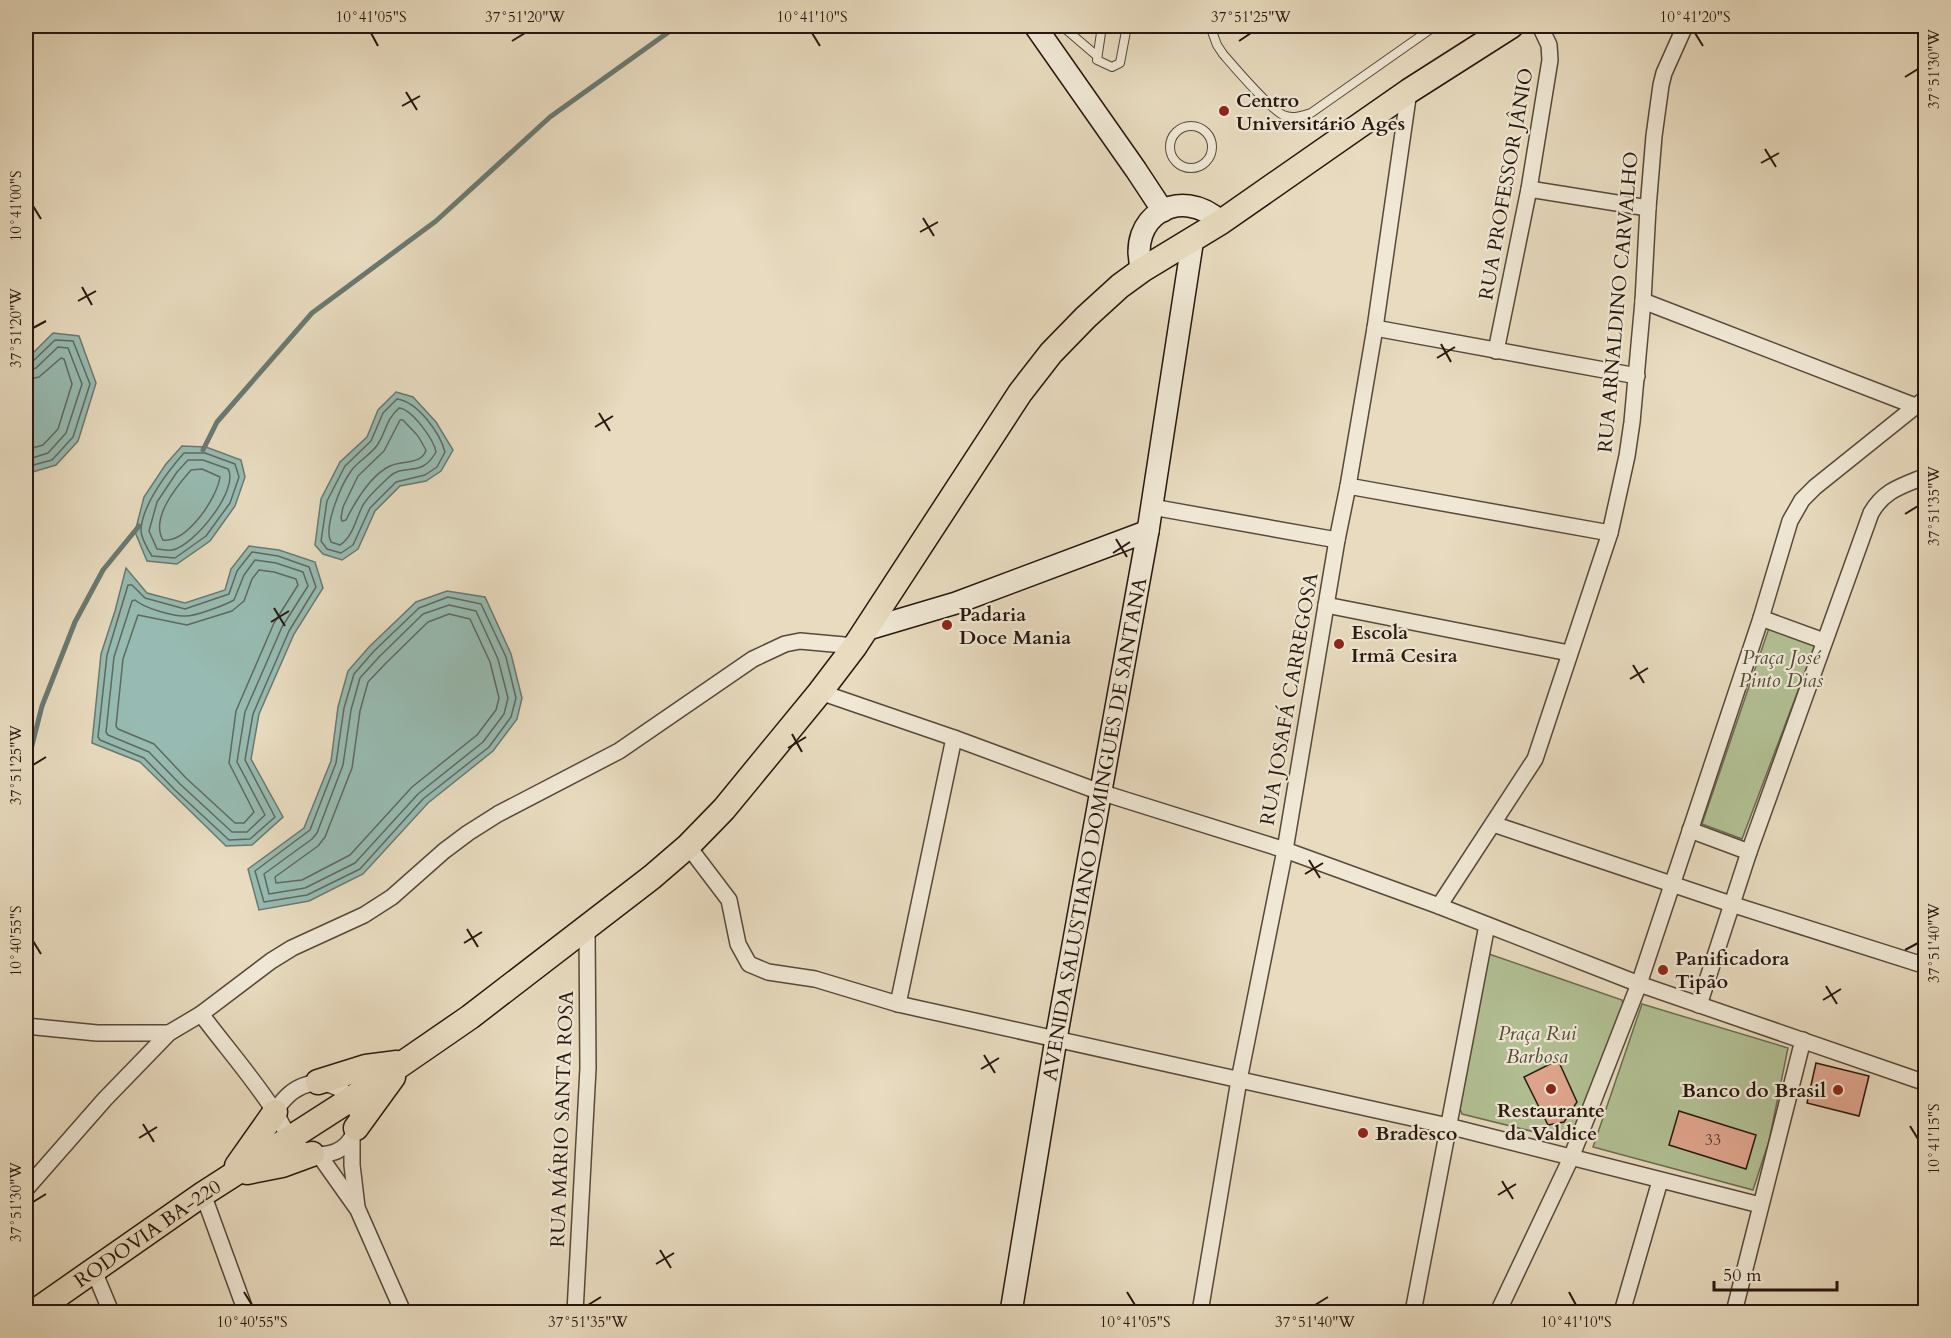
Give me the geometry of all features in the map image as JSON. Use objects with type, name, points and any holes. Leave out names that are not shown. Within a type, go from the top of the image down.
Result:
[{"type":"main road","name":"RODOVIA BA-220","points":[[34,1312],[203,1194],[351,1099],[470,1017],[688,846],[724,808],[820,692],[860,638],[1020,393],[1051,353],[1086,317],[1120,286],[1142,270],[1221,222],[1409,92],[1511,26]]},
{"type":"main road","points":[[318,1082],[366,1067],[403,1063]]},
{"type":"main road","points":[[354,1133],[403,1063]]},
{"type":"main road","points":[[233,1174],[275,1112]]},
{"type":"main road","points":[[233,1174],[282,1165],[316,1154]]},
{"type":"street","points":[[1035,26],[1163,211]]},
{"type":"street","name":"RUA PROFESSOR JÂNIO","points":[[1496,351],[1529,189],[1550,60],[1549,45],[1540,26]]},
{"type":"street","name":"RUA ARNALDINO CARVALHO","points":[[1439,906],[1529,771],[1539,750],[1610,533],[1627,456],[1637,376],[1648,208],[1661,86],[1666,67],[1685,26]]},
{"type":"street","name":"RUA JOSAFÁ CARREGOSA","points":[[1200,1312],[1239,1080],[1285,850],[1348,486],[1375,328],[1409,92]]},
{"type":"street","points":[[1529,189],[1648,208]]},
{"type":"street","points":[[1142,270],[1138,251],[1143,231],[1148,223],[1163,211],[1174,205],[1189,205],[1206,211],[1221,222]]},
{"type":"street","name":"AVENIDA SALUSTIANO DOMINGUES DE SANTANA","points":[[1011,1312],[1056,1039],[1148,531],[1192,238]]},
{"type":"street","points":[[1643,301],[1920,402]]},
{"type":"street","points":[[1375,328],[1637,376]]},
{"type":"street","points":[[1498,1312],[1571,1158],[1639,984],[1795,509],[1815,487],[1920,402]]},
{"type":"street","points":[[1699,1005],[1749,852],[1871,513],[1878,500],[1894,489],[1926,476]]},
{"type":"street","points":[[1348,486],[1610,533]]},
{"type":"street","points":[[1152,507],[1337,540]]},
{"type":"street","points":[[26,1189],[105,1099],[169,1033],[201,1014],[271,961],[292,948],[364,915],[392,897],[444,851],[498,814],[619,751],[753,659],[785,644],[800,641],[860,638],[1148,531]]},
{"type":"street","points":[[1326,605],[1569,653]]},
{"type":"street","points":[[1761,618],[1824,641]]},
{"type":"street","points":[[820,692],[1101,792],[1285,850],[1439,906],[1639,984],[1926,1083]]},
{"type":"street","points":[[898,1004],[954,738]]},
{"type":"street","points":[[1493,824],[1731,904],[1926,966]]},
{"type":"street","points":[[1690,830],[1749,852]]},
{"type":"street","points":[[688,846],[729,900],[738,944],[749,964],[768,972],[815,979],[898,1004],[1448,1126],[1760,1205]]},
{"type":"street","points":[[1413,1312],[1487,925]]},
{"type":"street","name":"RUA MÁRIO SANTA ROSA","points":[[575,1312],[588,1068],[587,927]]},
{"type":"street","points":[[201,1014],[275,1112],[296,1146],[316,1154],[338,1151],[354,1133]]},
{"type":"street","points":[[26,1026],[97,1033],[169,1033]]},
{"type":"street","points":[[1734,1312],[1803,1040]]},
{"type":"street","points":[[275,1112],[279,1105],[296,1090],[318,1082],[333,1084],[346,1093],[351,1099],[357,1118],[352,1165],[358,1210]]},
{"type":"street","points":[[316,1154],[358,1210],[403,1312]]},
{"type":"street","points":[[1622,1312],[1660,1181]]},
{"type":"street","points":[[203,1194],[246,1312]]},
{"type":"street","points":[[94,1270],[111,1312]]},
{"type":"lane","points":[[1062,26],[1096,56],[1100,63],[1112,68],[1120,63],[1127,26]]},
{"type":"lane","points":[[1096,56],[1102,26]]},
{"type":"lane","points":[[1210,26],[1223,54],[1273,107],[1284,115],[1292,117],[1311,113],[1435,26]]},
{"type":"lane","points":[[1195,126],[1206,132],[1213,149],[1204,165],[1186,168],[1176,162],[1170,151],[1170,145],[1178,130],[1195,126]]},
{"type":"green space","name":"Praça José Pinto Dias","points":[[1769,628],[1816,643],[1742,839],[1702,824]]},
{"type":"green space","name":"Praça Rui Barbosa","points":[[1489,954],[1622,1000],[1624,1008],[1571,1141],[1462,1114],[1456,1098]]},
{"type":"green space","name":"Praça Rui Barbosa","points":[[1642,1004],[1788,1048],[1769,1141],[1753,1190],[1593,1147]]},
{"type":"water","points":[[53,333],[79,336],[96,383],[78,441],[56,465],[26,474],[26,360]]},
{"type":"water","points":[[396,392],[413,397],[436,422],[453,450],[441,471],[426,481],[400,486],[375,511],[358,549],[342,560],[323,554],[315,545],[321,499],[340,462],[367,437],[378,410]]},
{"type":"water","points":[[182,446],[206,447],[241,460],[245,477],[235,506],[210,541],[177,564],[147,561],[135,532],[144,497],[166,464]]},
{"type":"water","points":[[249,546],[279,550],[315,562],[323,588],[294,634],[259,714],[251,759],[283,817],[252,845],[226,846],[140,762],[92,743],[101,654],[126,568],[147,593],[185,603],[225,590],[231,569]]},
{"type":"water","points":[[447,591],[485,597],[511,654],[522,698],[517,719],[493,751],[428,803],[363,874],[309,901],[259,910],[248,869],[304,828],[331,761],[338,707],[348,671],[369,647],[416,602]]},
{"type":"building","name":"Restaurante da Valdice","points":[[1558,1060],[1577,1102],[1564,1122],[1548,1125],[1524,1077]]},
{"type":"building","name":"Banco do Brasil","points":[[1816,1063],[1869,1076],[1859,1116],[1807,1103]]},
{"type":"building","points":[[1679,1111],[1756,1135],[1746,1169],[1669,1145]]},
{"type":"waterway","points":[[203,450],[217,422],[312,313],[436,221],[550,117],[677,26]]},
{"type":"waterway","points":[[26,769],[42,706],[75,622],[103,570],[139,526]]},
{"type":"place","name":"Centro Universitário Ages","points":[[1224,111]]},
{"type":"place","name":"Padaria Doce Mania","points":[[947,625]]},
{"type":"place","name":"Escola Irmã Cesira","points":[[1339,644]]},
{"type":"place","name":"Panificadora Tipão","points":[[1663,970]]},
{"type":"place","name":"Restaurante da Valdice","points":[[1551,1089]]},
{"type":"place","name":"Banco do Brasil","points":[[1838,1090]]},
{"type":"place","name":"Bradesco","points":[[1363,1133]]}]
